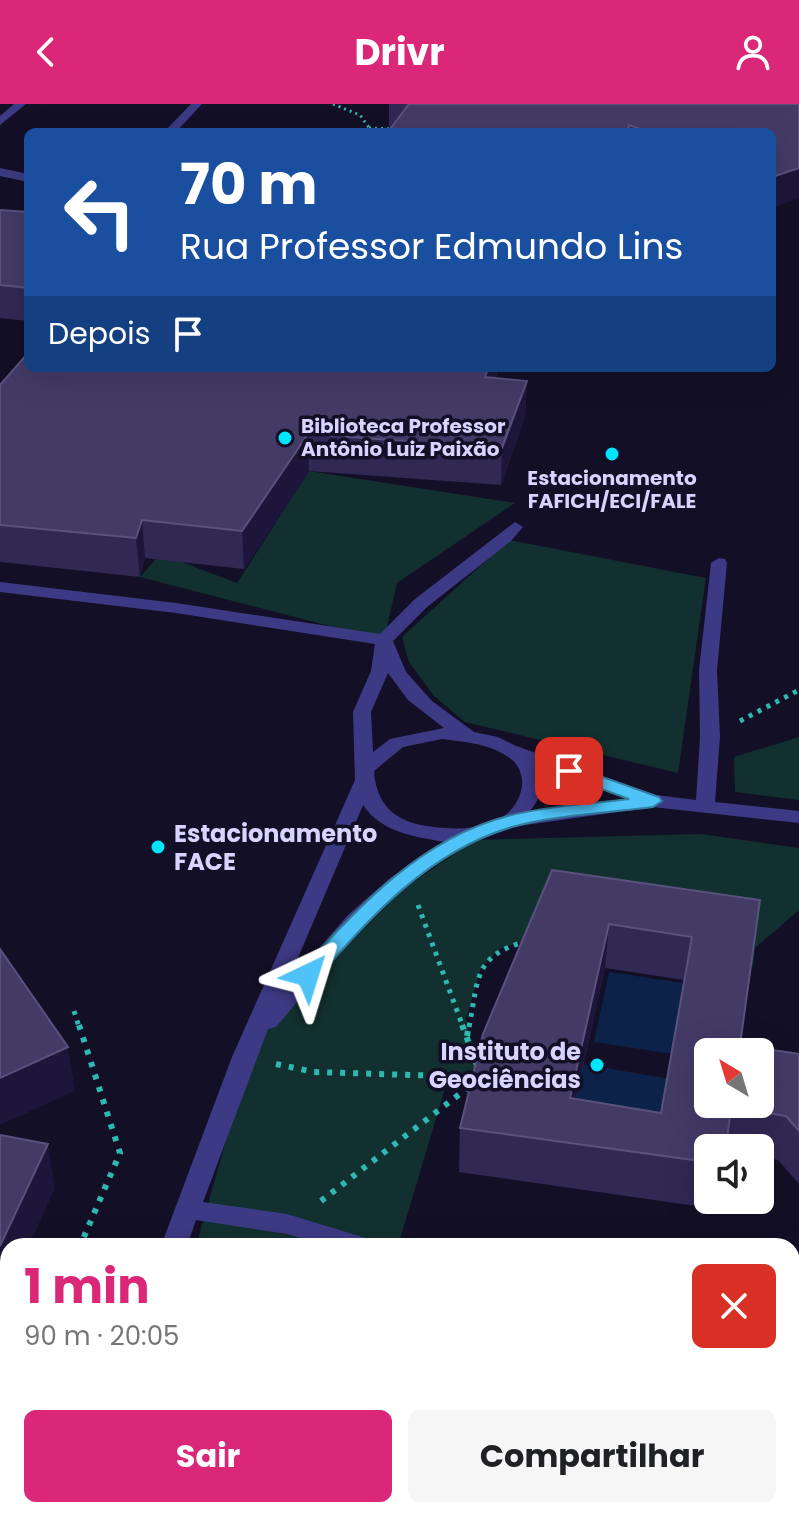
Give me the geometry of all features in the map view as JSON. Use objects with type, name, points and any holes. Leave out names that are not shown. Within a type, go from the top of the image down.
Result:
[{"type":"street","points":[[0,122],[21,104]]},
{"type":"street","points":[[174,128],[197,104]]},
{"type":"street","points":[[0,172],[22,177]]},
{"type":"street","points":[[467,837],[419,833],[395,824],[366,797],[362,712],[380,671],[384,640],[421,603],[515,527]]},
{"type":"street","points":[[705,807],[710,737],[708,670],[719,563]]},
{"type":"street","points":[[0,587],[176,608],[384,640]]},
{"type":"street","points":[[384,640],[392,666],[416,700],[466,734]]},
{"type":"street","points":[[177,1238],[244,1057],[257,1033],[364,775],[397,743],[442,733],[466,734],[491,740],[513,751],[653,801],[799,817]]},
{"type":"street","points":[[512,821],[527,808],[534,793],[534,778],[527,763],[513,751]]},
{"type":"street","points":[[257,1033],[356,920],[396,884],[467,837],[512,821],[653,801]]},
{"type":"street","points":[[186,1209],[287,1224],[333,1238]]},
{"type":"path","points":[[333,104],[360,115],[369,128]]},
{"type":"path","points":[[710,737],[799,690]]},
{"type":"path","points":[[413,892],[482,1077]]},
{"type":"path","points":[[467,1036],[481,968],[501,948],[530,940]]},
{"type":"path","points":[[74,1011],[120,1153],[83,1238]]},
{"type":"path","points":[[244,1057],[314,1072],[482,1077]]},
{"type":"path","points":[[287,1224],[482,1077]]},
{"type":"green space","points":[[309,471],[515,503],[397,583],[384,640],[140,577],[170,543],[184,563],[237,583]]},
{"type":"green space","points":[[509,540],[706,578],[678,773],[465,722],[434,696],[409,662],[402,637]]},
{"type":"green space","points":[[799,737],[799,800],[735,792],[734,757]]},
{"type":"green space","points":[[701,834],[799,848],[799,910],[755,948],[753,966],[545,936],[501,948],[481,968],[466,1019],[482,1077],[449,1075],[400,1238],[198,1238],[257,1033],[402,890],[474,840]]},
{"type":"water","points":[[609,972],[690,984],[679,1055],[594,1042]]},
{"type":"water","points":[[583,1064],[670,1079],[656,1157],[566,1142]]},
{"type":"building","points":[[409,104],[799,104],[799,168],[776,176],[776,128],[637,128],[629,125],[628,128],[391,128]]},
{"type":"building","points":[[0,210],[24,212],[24,288],[0,285]]},
{"type":"building","points":[[24,358],[24,372],[487,372],[485,377],[527,381],[502,448],[308,434],[242,531],[142,520],[136,538],[0,525],[0,385]]},
{"type":"building","points":[[552,870],[760,900],[741,1038],[694,1038],[694,1118],[730,1118],[728,1134],[694,1134],[694,1160],[460,1128],[483,1034]],"holes":[[[609,924],[692,937],[661,1113],[570,1098]]]},
{"type":"building","points":[[0,949],[68,1047],[0,1078]]},
{"type":"building","points":[[774,1050],[799,1054],[799,1131],[786,1116],[774,1114]]},
{"type":"building","points":[[0,1135],[48,1144],[4,1238],[0,1238]]},
{"type":"place","name":"Biblioteca Professor Antônio Luiz Paixão","points":[[285,438]]},
{"type":"place","name":"Estacionamento FAFICH/ECI/FALE","points":[[612,454]]},
{"type":"place","name":"Estacionamento FACE","points":[[158,847]]},
{"type":"place","name":"Instituto de Geociências","points":[[597,1065]]},
{"type":"route","points":[[308,975],[356,920],[396,884],[467,837],[512,821],[653,801],[569,771]]}]
